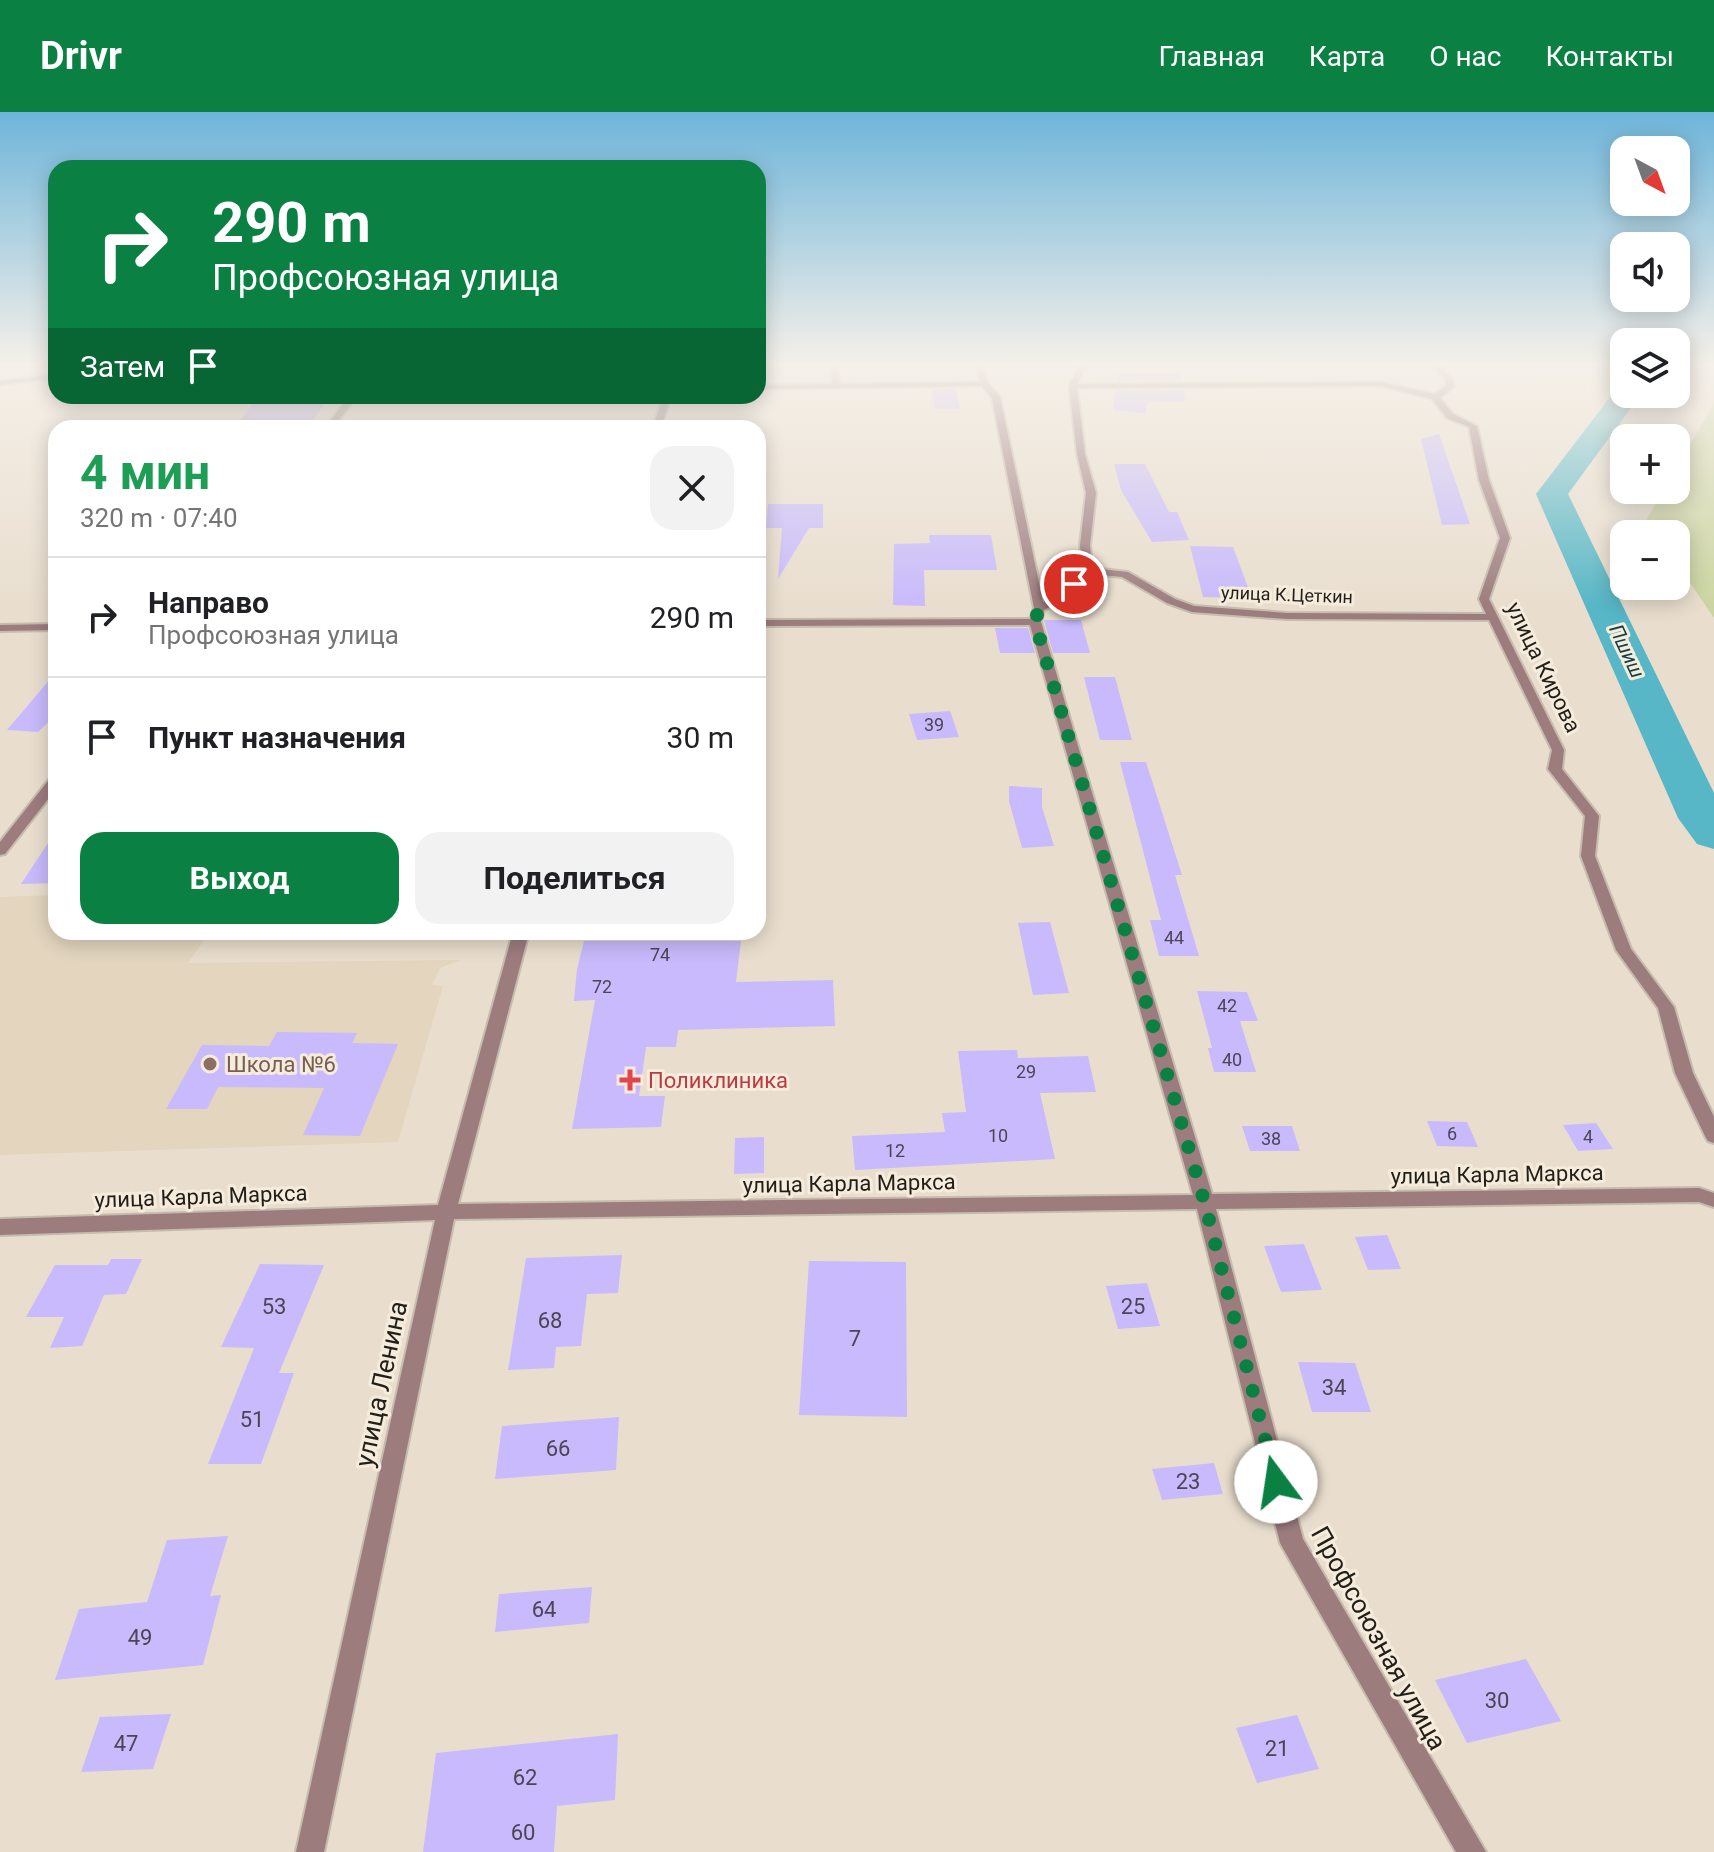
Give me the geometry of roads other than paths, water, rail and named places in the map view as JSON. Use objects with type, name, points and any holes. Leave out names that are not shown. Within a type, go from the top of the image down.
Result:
[{"type":"street","name":"Профсоюзная улица","points":[[1005,444],[1037,615],[1205,1204],[1292,1543],[1472,1852]]},
{"type":"street","points":[[766,623],[1037,615],[1062,597],[1087,571],[1085,545],[1091,493],[1080,444]]},
{"type":"street","name":"улица Кирова","points":[[1477,444],[1484,480],[1505,538],[1484,599],[1558,750],[1555,769],[1592,816],[1588,856],[1624,950],[1666,1007],[1684,1073],[1714,1136]]},
{"type":"street","name":"улица К.Цеткин","points":[[1087,571],[1124,574],[1171,601],[1192,609],[1287,616],[1494,617]]},
{"type":"street","points":[[0,628],[48,627]]},
{"type":"street","points":[[0,851],[48,790]]},
{"type":"street","name":"улица Ленина","points":[[310,1852],[446,1212],[519,940]]},
{"type":"street","name":"улица Карла Маркса","points":[[0,1227],[446,1212],[1706,1197]]},
{"type":"waterway","name":"Пшиш","points":[[1589,444],[1552,494],[1702,818],[1714,834]]},
{"type":"place","name":"Школа №6","points":[[210,1064]]},
{"type":"place","name":"Поликлиника","points":[[630,1080]]}]
